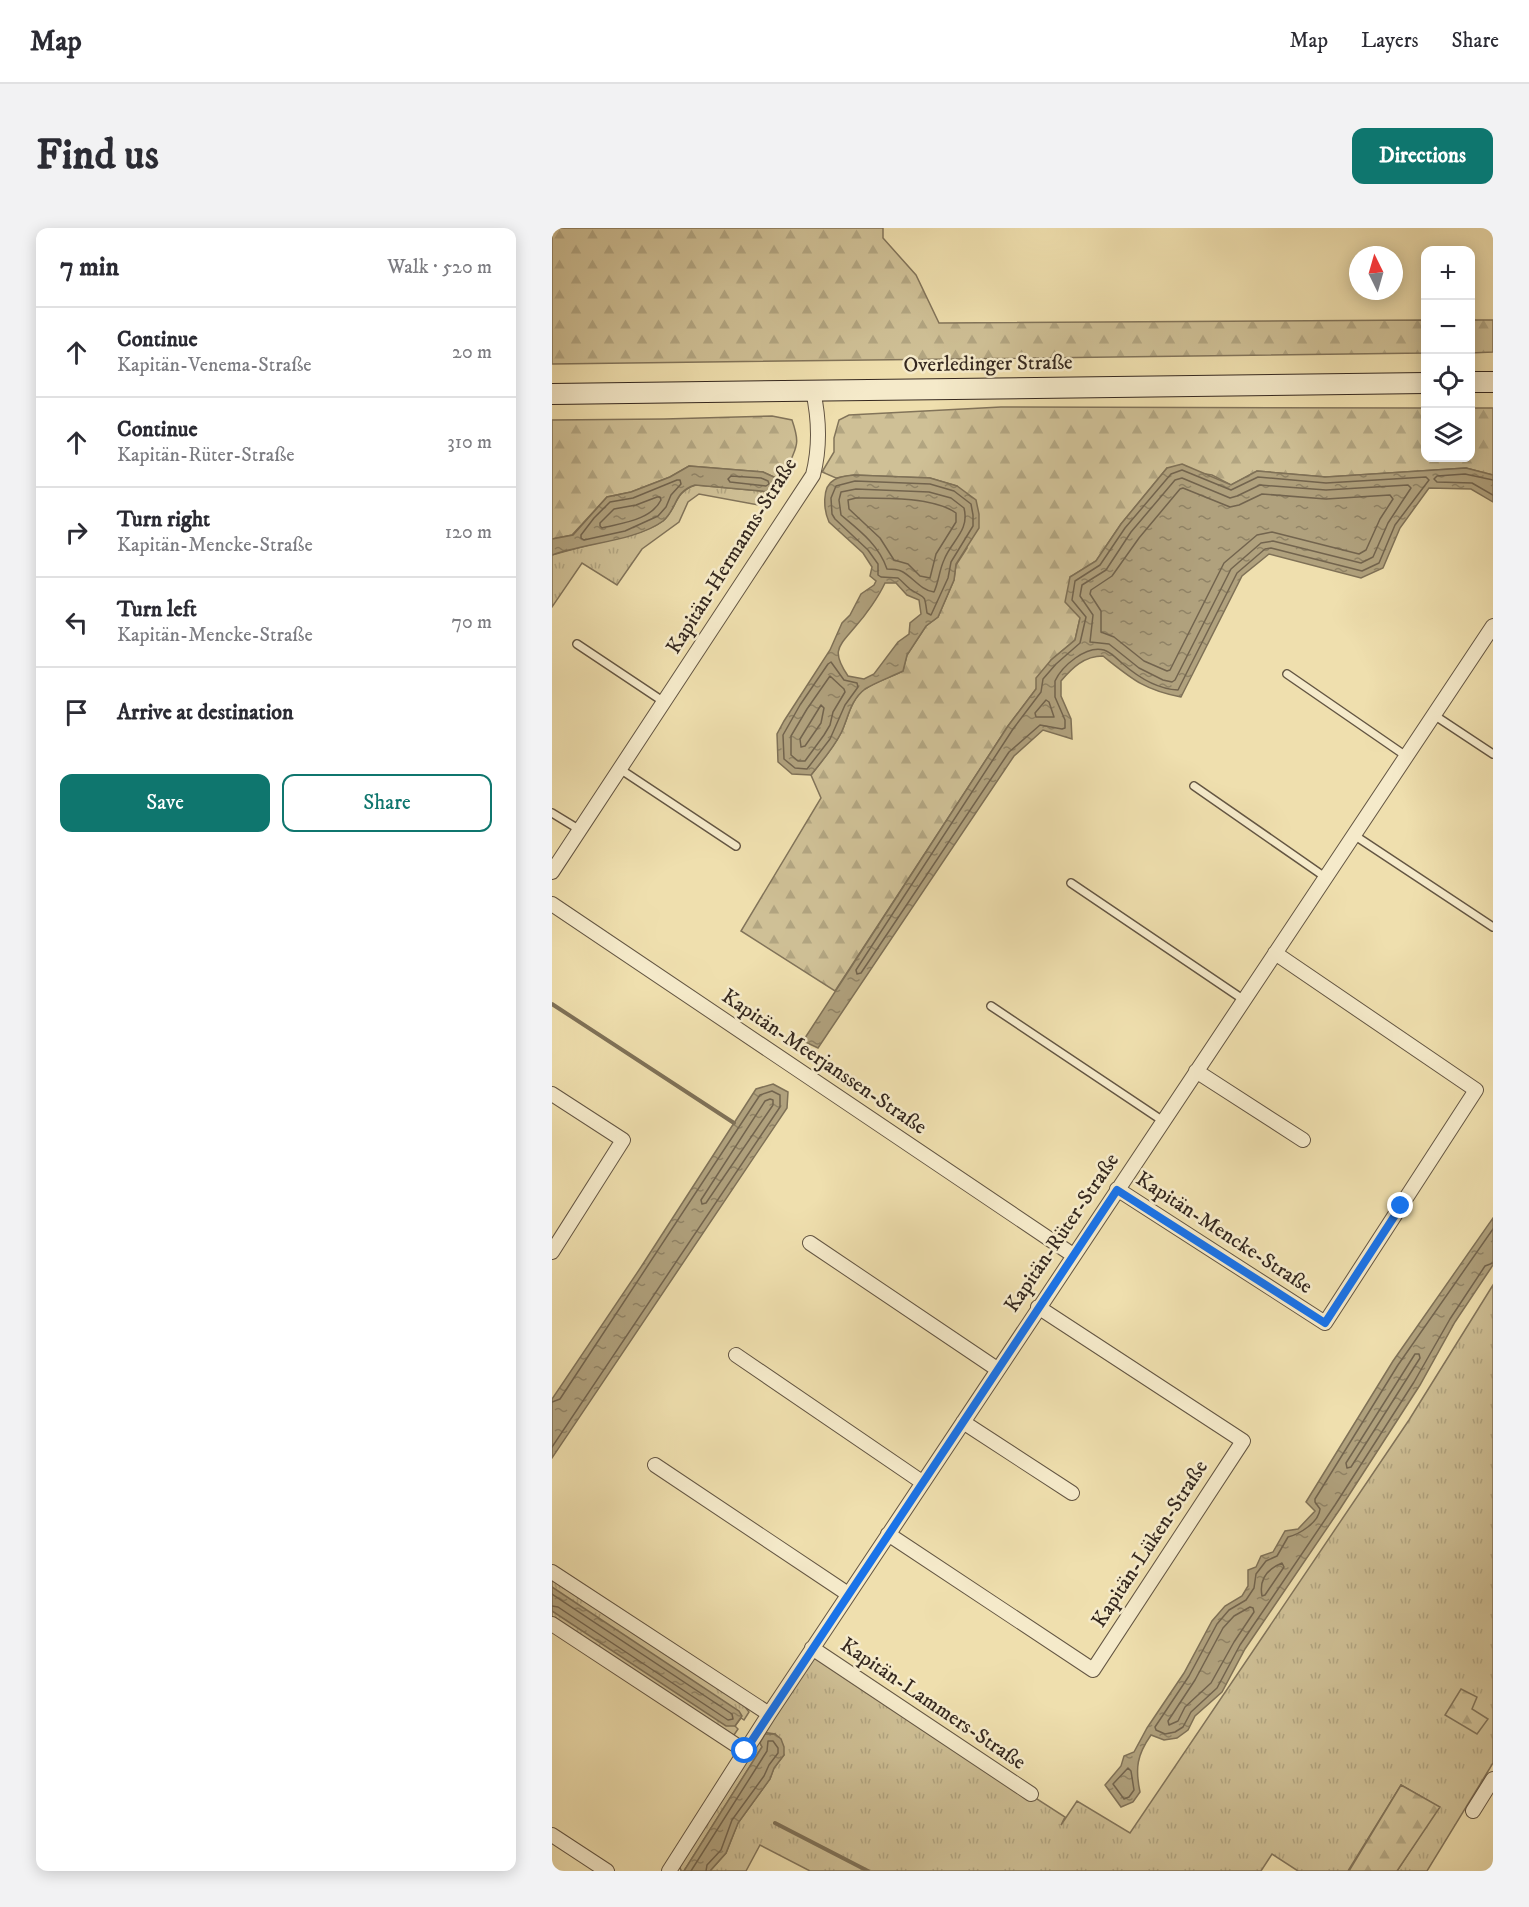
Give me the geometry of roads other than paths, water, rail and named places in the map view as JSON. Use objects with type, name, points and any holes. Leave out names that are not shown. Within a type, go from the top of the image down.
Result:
[{"type":"street","name":"Overledinger Straße","points":[[552,394],[1421,382]]},
{"type":"street","points":[[1475,382],[1493,382]]},
{"type":"street","name":"Kapitän-Hermanns-Straße","points":[[552,872],[813,474],[817,461],[818,426],[813,391]]},
{"type":"street","name":"Kapitän-Rüter-Straße","points":[[669,1871],[812,1648],[1493,626]]},
{"type":"street","name":"Kapitän-Meerjanssen-Straße","points":[[552,904],[1073,1255]]},
{"type":"street","name":"Kapitän-Mencke-Straße","points":[[1117,1190],[1325,1323],[1476,1089],[1275,953]]},
{"type":"street","points":[[1196,1071],[1303,1140]]},
{"type":"street","points":[[552,1094],[623,1140],[552,1252]]},
{"type":"street","points":[[810,1243],[997,1369]]},
{"type":"street","name":"Kapitän-Lüken-Straße","points":[[888,1534],[1093,1670],[1243,1441],[1038,1307]]},
{"type":"street","points":[[736,1355],[922,1482]]},
{"type":"street","points":[[963,1422],[1072,1493]]},
{"type":"street","points":[[655,1465],[848,1594]]},
{"type":"street","points":[[552,1572],[769,1714]]},
{"type":"street","points":[[552,1624],[745,1751]]},
{"type":"street","name":"Kapitän-Lammers-Straße","points":[[812,1648],[1031,1794]]},
{"type":"street","points":[[1473,1811],[1493,1779]]},
{"type":"street","points":[[552,1835],[607,1871]]},
{"type":"lane","points":[[577,644],[664,702]]},
{"type":"lane","points":[[1287,674],[1406,756]]},
{"type":"lane","points":[[1434,715],[1493,754]]},
{"type":"lane","points":[[620,769],[736,846]]},
{"type":"lane","points":[[1194,786],[1326,877]]},
{"type":"lane","points":[[552,813],[580,830]]},
{"type":"lane","points":[[1354,835],[1493,927]]},
{"type":"lane","points":[[1071,883],[1244,1000]]},
{"type":"lane","points":[[991,1006],[1162,1121]]},
{"type":"water","points":[[1182,464],[1231,485],[1257,471],[1326,477],[1466,468],[1493,475],[1493,502],[1471,489],[1429,488],[1400,528],[1383,568],[1361,578],[1269,554],[1242,576],[1181,697],[1157,691],[1139,683],[1103,656],[1084,660],[1074,667],[1061,681],[1061,696],[1071,719],[1072,739],[1043,730],[1014,756],[818,1048],[803,1041],[1008,726],[1036,689],[1036,678],[1051,660],[1075,640],[1080,618],[1065,602],[1070,577],[1096,561],[1121,524],[1167,468]]},
{"type":"water","points":[[689,466],[763,472],[776,478],[776,488],[771,492],[695,485],[679,496],[668,516],[652,528],[552,555],[552,539],[573,535],[607,497],[631,492],[670,477]]},
{"type":"water","points":[[852,475],[930,478],[957,486],[976,500],[979,528],[956,564],[954,580],[938,617],[926,626],[907,655],[903,671],[869,686],[860,693],[838,739],[811,775],[792,774],[778,762],[777,734],[830,650],[842,623],[850,615],[861,594],[876,581],[870,576],[872,567],[863,553],[829,522],[826,512],[825,493],[830,483]],"holes":[[[885,583],[896,583],[907,595],[919,600],[921,614],[910,623],[909,634],[898,642],[874,674],[864,679],[848,676],[838,655],[841,645],[868,611]]]},
{"type":"water","points":[[773,1084],[788,1092],[787,1108],[552,1458],[552,1399],[756,1089]]},
{"type":"water","points":[[1493,1218],[1493,1265],[1455,1322],[1420,1385],[1340,1509],[1245,1649],[1222,1692],[1195,1716],[1188,1730],[1177,1738],[1164,1740],[1151,1735],[1138,1762],[1140,1792],[1133,1802],[1121,1807],[1105,1785],[1121,1766],[1124,1756],[1134,1752],[1147,1728],[1184,1673],[1212,1621],[1225,1606],[1242,1596],[1248,1586],[1248,1570],[1256,1567],[1261,1556],[1273,1552],[1285,1531],[1298,1529],[1315,1511],[1306,1502],[1393,1361]]},
{"type":"water","points":[[552,1587],[739,1711],[742,1716],[735,1726],[726,1726],[552,1611]]},
{"type":"water","points":[[765,1734],[775,1734],[781,1739],[784,1747],[784,1755],[774,1768],[770,1779],[738,1823],[726,1853],[710,1871],[684,1871],[762,1747],[760,1743]]},
{"type":"waterway","points":[[552,1004],[734,1123]]},
{"type":"waterway","points":[[775,1823],[868,1871]]}]
